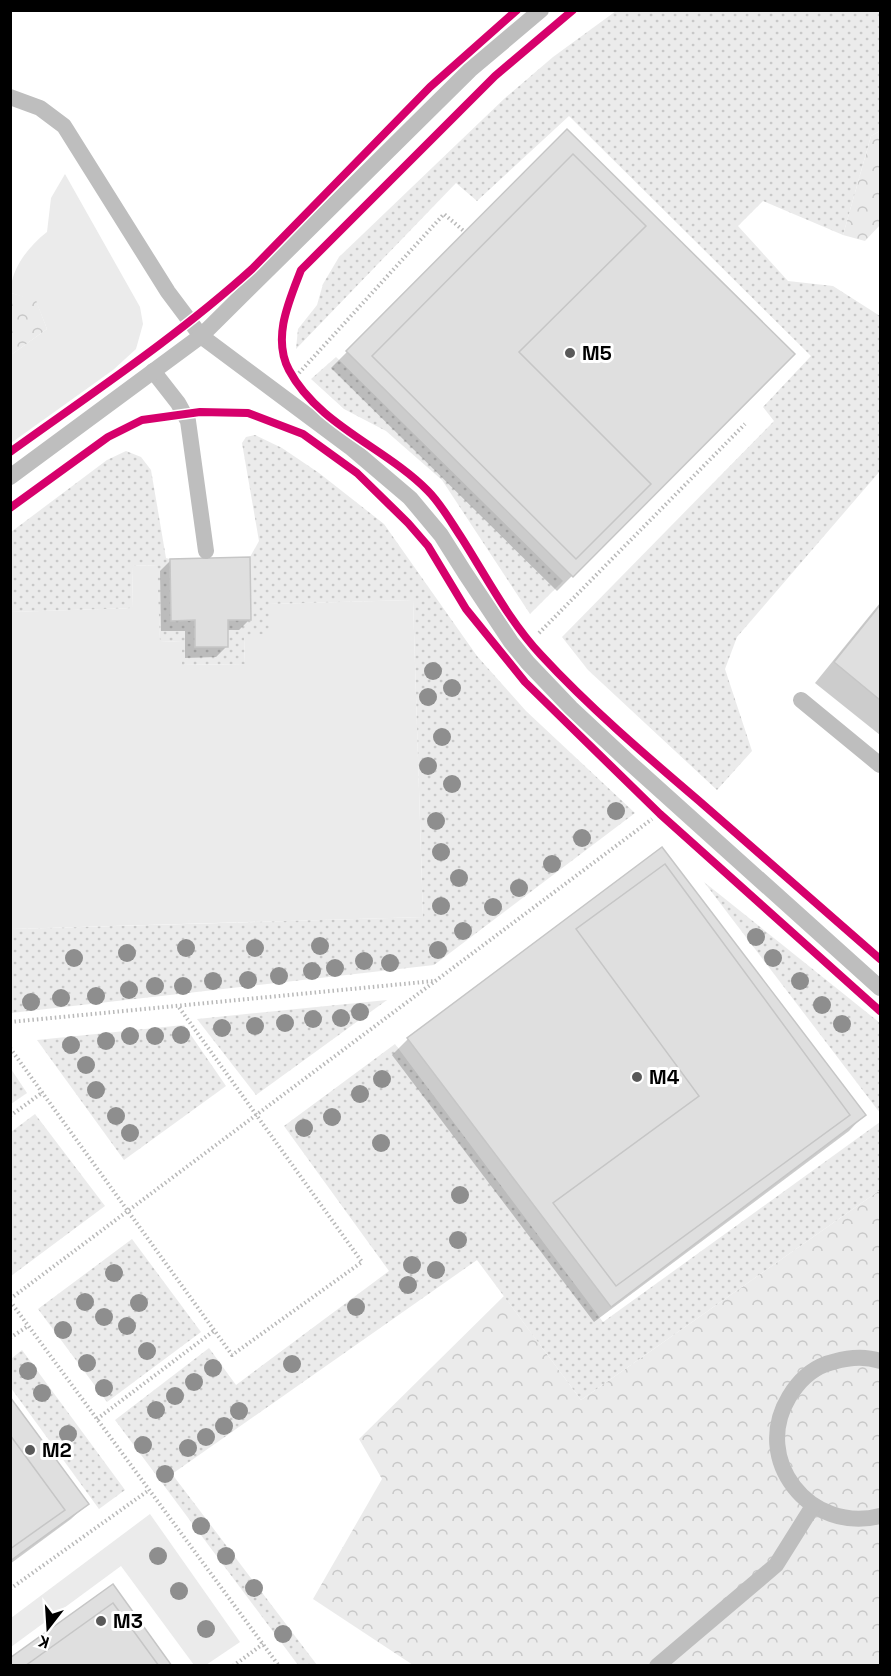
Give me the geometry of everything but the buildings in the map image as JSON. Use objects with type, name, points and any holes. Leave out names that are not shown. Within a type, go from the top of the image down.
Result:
[{"type":"lane","points":[[10,477],[201,336],[470,70],[541,10]]},
{"type":"lane","points":[[10,97],[40,108],[64,126],[168,292],[201,336],[350,447],[410,498],[441,535],[471,583],[528,663],[571,708],[880,988]]},
{"type":"lane","points":[[153,371],[178,403],[188,421],[206,551]]},
{"type":"lane","points":[[801,700],[880,765]]},
{"type":"lane","points":[[880,1361],[869,1358],[843,1358],[817,1368],[796,1385],[782,1409],[777,1435],[780,1463],[793,1487],[813,1506],[838,1518],[865,1520],[880,1516]]},
{"type":"lane","points":[[657,1665],[776,1564],[813,1506]]},
{"type":"path","points":[[299,373],[444,214],[465,232]]},
{"type":"path","points":[[289,370],[299,385]]},
{"type":"path","points":[[534,638],[745,424]]},
{"type":"path","points":[[279,1665],[10,1300],[652,819]]},
{"type":"path","points":[[10,1022],[435,981]]},
{"type":"path","points":[[10,1048],[232,1355],[362,1262],[178,1006]]},
{"type":"path","points":[[10,1116],[43,1092]]},
{"type":"path","points":[[10,1338],[28,1326]]},
{"type":"path","points":[[97,1419],[215,1330]]},
{"type":"path","points":[[10,1589],[149,1490]]},
{"type":"path","points":[[233,1665],[262,1644]]},
{"type":"green space","points":[[616,11],[880,11],[880,131],[871,136],[843,235],[763,201],[738,226],[788,281],[833,286],[880,316],[880,471],[737,637],[725,669],[752,751],[717,790],[588,670],[562,637],[774,421],[763,407],[811,356],[569,116],[477,201],[456,183],[296,349],[298,329],[317,305],[323,284],[339,257],[505,98],[553,57]]},
{"type":"green space","points":[[880,131],[880,225],[865,241],[843,235],[871,136]]},
{"type":"green space","points":[[65,174],[140,307],[143,324],[136,349],[113,370],[11,443],[11,355],[47,329],[36,301],[11,293],[12,284],[22,259],[47,232],[51,198]]},
{"type":"green space","points":[[11,293],[36,300],[47,329],[11,355]]},
{"type":"green space","points":[[336,357],[563,581],[530,614],[442,480],[386,431],[344,409],[311,379]]},
{"type":"green space","points":[[255,435],[282,448],[319,473],[384,524],[477,656],[526,711],[635,813],[434,965],[11,1013],[10,908],[12,929],[423,917],[413,600],[269,604],[270,634],[244,635],[245,664],[182,665],[182,641],[160,642],[157,565],[132,566],[133,608],[11,612],[11,532],[107,460],[126,451],[141,457],[151,470],[166,558],[170,559],[171,621],[195,620],[196,647],[228,647],[228,620],[251,620],[250,557],[259,541],[242,443],[246,437]]},
{"type":"green space","points":[[158,565],[160,642],[182,641],[183,665],[245,664],[244,635],[269,604],[413,600],[423,917],[11,929],[10,612],[133,608],[132,566]]},
{"type":"green space","points":[[704,882],[880,1023],[880,1113]]},
{"type":"green space","points":[[387,1000],[256,1095],[197,1019]]},
{"type":"green space","points":[[184,1025],[226,1086],[124,1160],[37,1040]]},
{"type":"green space","points":[[395,1044],[603,1322],[880,1122],[880,1190],[581,1400],[477,1260],[172,1474],[317,1665],[298,1665],[115,1420],[209,1348],[236,1385],[389,1271],[284,1126]]},
{"type":"green space","points":[[11,1069],[27,1093],[10,1104]]},
{"type":"green space","points":[[35,1114],[105,1206],[11,1276],[11,1132]]},
{"type":"green space","points":[[880,1190],[880,1665],[413,1665],[313,1599],[382,1479],[359,1439],[504,1296],[581,1400]]},
{"type":"green space","points":[[132,1239],[201,1332],[107,1402],[38,1309]]},
{"type":"green space","points":[[22,1350],[125,1490],[99,1509],[11,1388],[11,1359]]},
{"type":"green space","points":[[150,1514],[240,1642],[206,1665],[194,1665],[121,1566],[11,1647],[11,1618]]},
{"type":"cycle path","points":[[10,452],[134,364],[224,294],[252,269],[430,87],[517,10]]},
{"type":"cycle path","points":[[573,10],[495,76],[301,270],[284,320],[282,332],[284,358],[302,389],[317,406],[393,462],[433,496],[519,628],[559,674],[637,748],[880,959]]},
{"type":"cycle path","points":[[10,508],[108,437],[142,420],[200,412],[248,413],[303,434],[357,473],[408,523],[428,546],[466,609],[525,682],[660,814],[880,1011]]},
{"type":"place","name":"M5","points":[[570,353]]},
{"type":"place","name":"M4","points":[[637,1077]]},
{"type":"place","name":"M2","points":[[30,1450]]},
{"type":"place","name":"M3","points":[[101,1621]]}]
